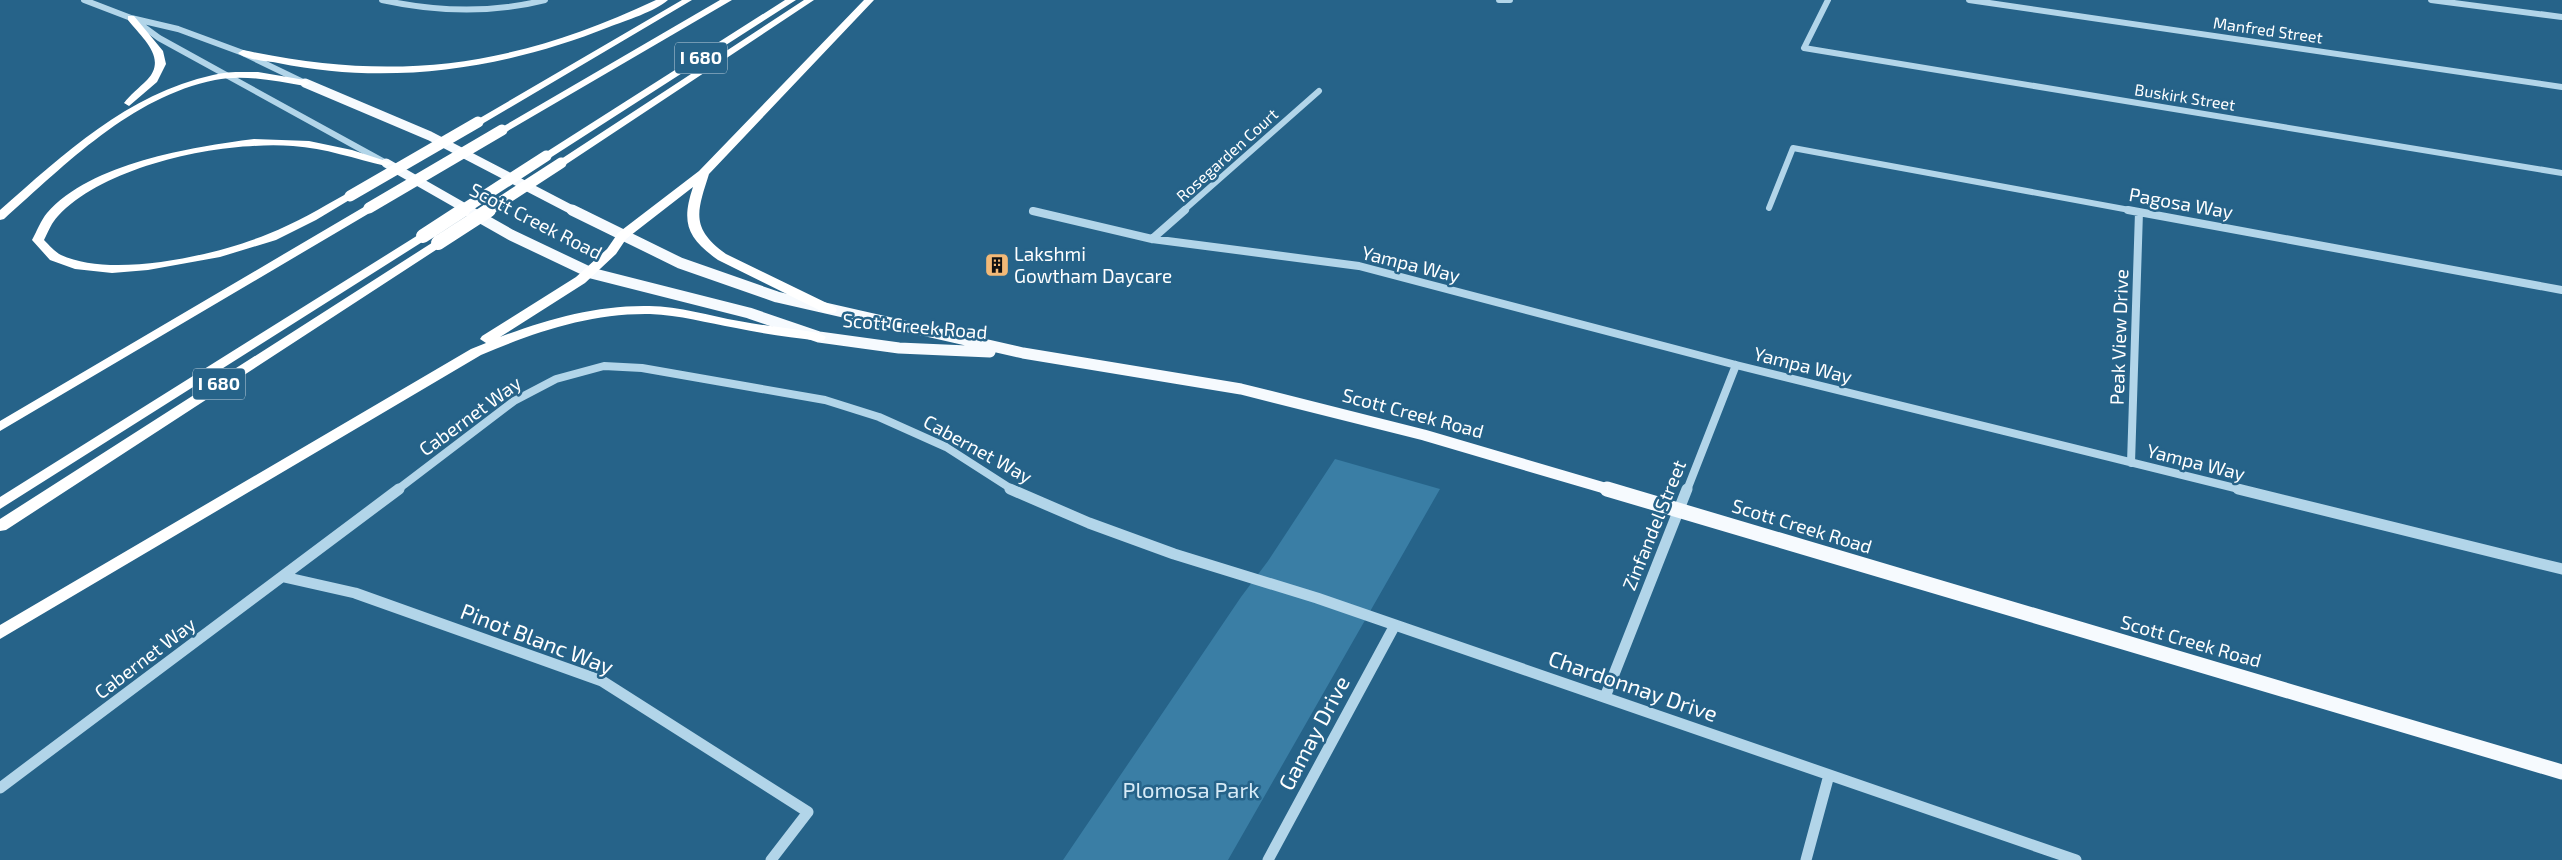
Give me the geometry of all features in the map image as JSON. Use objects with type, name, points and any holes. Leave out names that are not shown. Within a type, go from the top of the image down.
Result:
[{"type":"highway","points":[[243,53],[305,66],[353,70],[405,70],[459,64],[560,43],[622,20],[663,0]]},
{"type":"highway","points":[[386,164],[304,144],[255,142],[206,148],[154,161],[94,185],[70,199],[54,212],[42,227],[38,240],[44,251],[78,265],[133,268],[198,260],[248,246],[299,224],[350,196],[688,0]]},
{"type":"highway","name":"I 680","points":[[0,427],[369,208],[727,0]]},
{"type":"highway","name":"I 680","points":[[0,504],[791,0]]},
{"type":"highway","name":"I 680","points":[[0,526],[810,0]]},
{"type":"highway","points":[[378,409],[591,273],[616,248],[622,236],[703,173],[869,0]]},
{"type":"highway","points":[[0,216],[101,131],[153,80],[161,64],[158,51],[131,18]]},
{"type":"highway","points":[[101,131],[153,96],[188,84],[227,76],[264,74],[305,83]]},
{"type":"highway","points":[[703,173],[692,206],[691,221],[696,234],[706,247],[722,257],[830,310]]},
{"type":"highway","points":[[0,632],[476,352],[528,330],[583,316],[615,312],[676,312],[739,325],[819,337]]},
{"type":"main road","name":"Scott Creek Road","points":[[305,83],[430,136],[622,236],[680,263],[725,280],[830,310],[1023,353],[1241,389],[1424,435],[2562,772]]},
{"type":"main road","name":"Scott Creek Road","points":[[386,164],[511,235],[591,273],[691,300],[749,313],[819,337],[899,348],[1023,353]]},
{"type":"street","name":"Scott Creek Road","points":[[84,0],[131,18],[178,29],[243,53],[305,83]]},
{"type":"street","points":[[382,0],[404,5],[452,10],[494,11],[523,7],[545,0]]},
{"type":"street","points":[[1499,0],[1509,1]]},
{"type":"street","points":[[1804,48],[1828,0]]},
{"type":"street","name":"Manfred Street","points":[[1969,0],[2562,87]]},
{"type":"street","points":[[2431,0],[2562,17]]},
{"type":"street","name":"Scott Creek Road","points":[[131,18],[159,38],[386,164]]},
{"type":"street","name":"Buskirk Street","points":[[1804,48],[2562,173]]},
{"type":"street","name":"Rosegarden Court","points":[[1152,239],[1319,91]]},
{"type":"street","name":"Pagosa Way","points":[[1769,208],[1793,148],[2562,290]]},
{"type":"street","name":"Yampa Way","points":[[1033,212],[1152,239],[1359,266],[1736,365],[2562,569]]},
{"type":"street","name":"Peak View Drive","points":[[2131,463],[2139,212]]},
{"type":"street","name":"Zinfandel Street","points":[[1605,697],[1736,365]]},
{"type":"street","name":"Cabernet Way","points":[[0,788],[284,577],[514,401],[556,379],[604,366],[642,368],[825,400],[879,417],[946,447],[1008,488],[1089,523],[1174,554]]},
{"type":"street","name":"Chardonnay Drive","points":[[1174,554],[1395,625],[2076,860]]},
{"type":"street","name":"Pinot Blanc Way","points":[[284,577],[355,593],[602,681],[808,812],[771,860]]},
{"type":"street","name":"Gamay Drive","points":[[1268,860],[1395,625]]},
{"type":"street","points":[[1806,860],[1829,774]]},
{"type":"green space","name":"Plomosa Park","points":[[1335,459],[1440,489],[1228,860],[1063,860],[1241,597],[1268,561]]},
{"type":"place","name":"Lakshmi Gowtham Daycare","points":[[997,265]]}]
